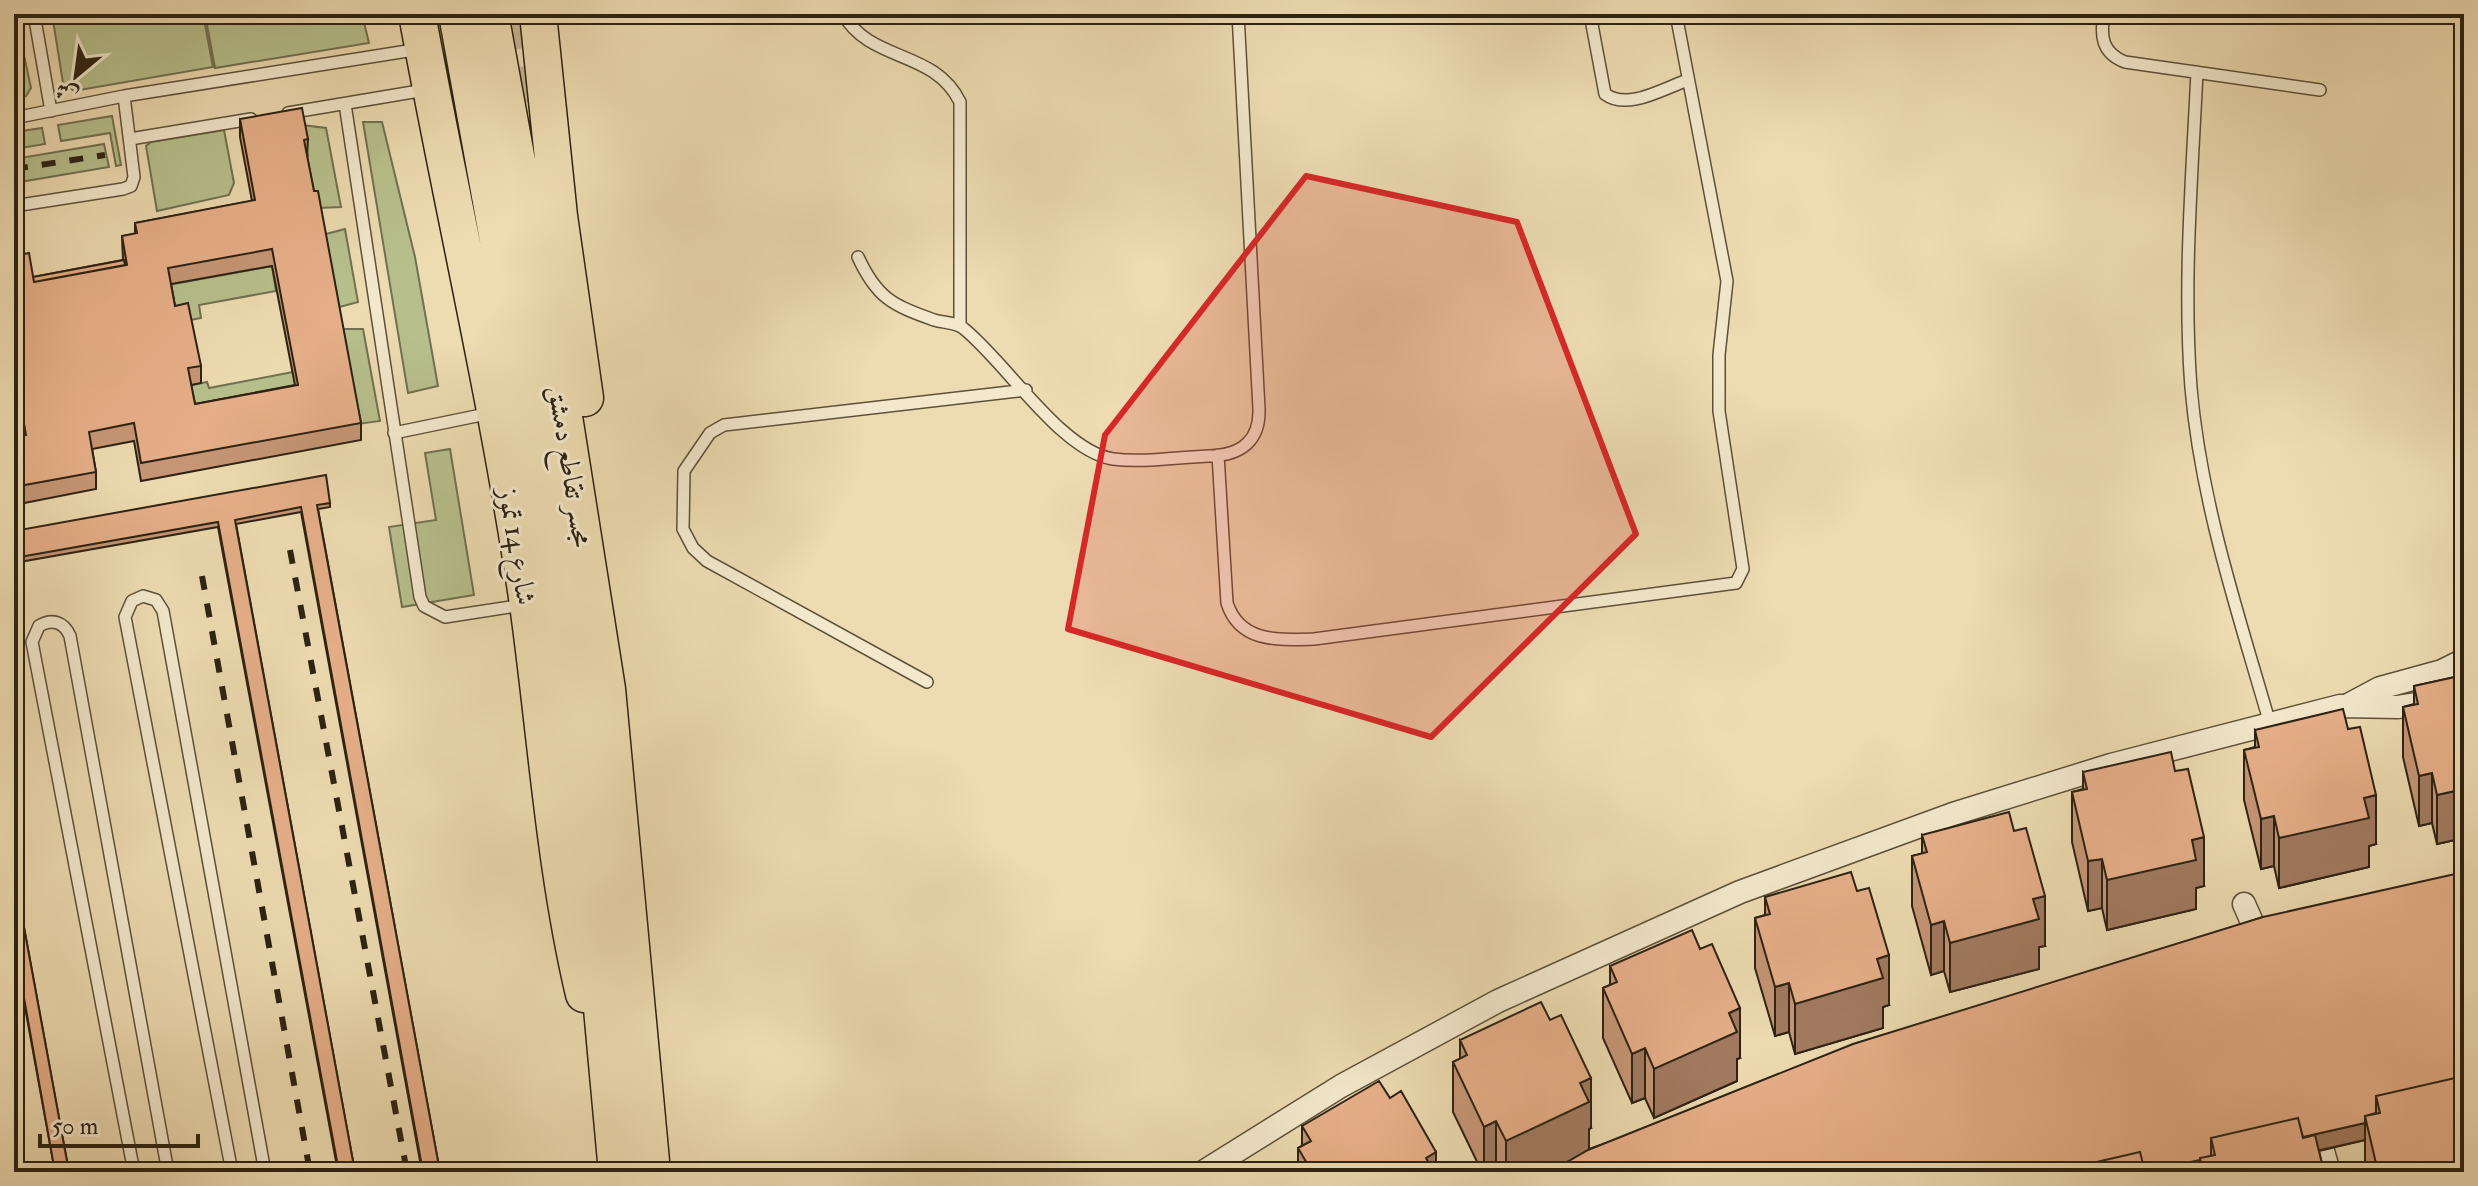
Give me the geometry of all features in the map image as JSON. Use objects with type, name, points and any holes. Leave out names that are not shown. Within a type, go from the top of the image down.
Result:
[{"type":"main road","name":"مجسر تقاطع دمشق","points":[[457,14],[532,427],[573,693],[613,922]]},
{"type":"main road","name":"مجسر تقاطع دمشق","points":[[490,14],[565,423],[602,658],[613,922]]},
{"type":"main road","points":[[538,14],[561,232],[614,579],[634,745],[651,915],[653,998],[646,1083]]},
{"type":"main road","name":"شارع 14 تموز","points":[[420,31],[497,412],[528,604],[569,928],[587,1005],[610,1079]]},
{"type":"main road","name":"شارع 14 تموز","points":[[613,922],[610,1079],[617,1172]]},
{"type":"main road","points":[[613,922],[646,1083],[652,1172]]},
{"type":"street","points":[[1203,1172],[1341,1086],[1485,1008],[1576,963],[1740,892],[2040,786],[2350,704],[2380,688],[2442,671],[2464,660]]},
{"type":"street","points":[[2350,704],[2398,707],[2464,697]]},
{"type":"street","points":[[2244,904],[2269,960]]},
{"type":"street","points":[[2310,1107],[2329,1172]]},
{"type":"lane","points":[[34,14],[51,111]]},
{"type":"lane","points":[[843,14],[856,34],[888,52],[938,72],[953,88],[960,102],[960,325]]},
{"type":"lane","points":[[858,257],[872,287],[893,301],[938,321],[960,325],[1026,390],[1047,417],[1080,445],[1112,459],[1218,455],[1244,447],[1259,426],[1238,14]]},
{"type":"lane","points":[[1590,14],[1605,94],[1609,98],[1625,102],[1688,80]]},
{"type":"lane","points":[[1218,455],[1227,603],[1237,623],[1263,638],[1314,639],[1736,583],[1743,569],[1718,383],[1727,281],[1676,14]]},
{"type":"lane","points":[[2104,14],[2102,40],[2117,59],[2320,90]]},
{"type":"lane","points":[[14,118],[420,31]]},
{"type":"lane","points":[[2197,72],[2187,293],[2192,390],[2216,534],[2270,724]]},
{"type":"lane","points":[[130,139],[432,89]]},
{"type":"lane","points":[[14,206],[127,188],[134,177],[124,96]]},
{"type":"lane","points":[[345,104],[394,433],[424,606],[445,617],[528,604]]},
{"type":"lane","points":[[927,682],[707,561],[693,548],[683,529],[684,471],[710,433],[724,425],[1026,390]]},
{"type":"lane","points":[[394,433],[497,412]]},
{"type":"lane","points":[[232,1172],[125,617],[132,601],[143,596],[156,600],[163,611],[265,1172]]},
{"type":"lane","points":[[134,1172],[32,642],[39,626],[50,621],[63,625],[70,636],[168,1172]]},
{"type":"highlighted area","points":[[1306,176],[1517,222],[1636,534],[1431,737],[1068,629],[1105,435]]},
{"type":"green space","points":[[52,14],[203,14],[213,67],[74,91],[63,83]]},
{"type":"green space","points":[[205,14],[362,14],[369,43],[215,68]]},
{"type":"green space","points":[[16,17],[31,88],[26,96],[14,101]]},
{"type":"green space","points":[[112,116],[121,165],[116,166],[110,133],[61,141],[58,125]]},
{"type":"green space","points":[[363,122],[382,122],[415,257],[438,386],[408,393]]},
{"type":"green space","points":[[302,125],[326,128],[341,207],[318,208],[304,157],[308,156]]},
{"type":"green space","points":[[42,128],[45,144],[14,149],[14,132]]},
{"type":"green space","points":[[224,130],[234,183],[229,195],[157,211],[146,146],[151,142]]},
{"type":"green space","points":[[104,144],[109,167],[14,183],[14,159]]},
{"type":"green space","points":[[345,229],[358,302],[336,308],[322,235]]},
{"type":"green space","points":[[272,266],[276,291],[199,305],[201,318],[175,323],[168,285]]},
{"type":"green space","points":[[340,329],[363,329],[380,421],[358,424]]},
{"type":"green space","points":[[293,372],[298,402],[195,422],[188,386],[207,382],[209,388]]},
{"type":"green space","points":[[450,449],[474,595],[402,607],[389,527],[436,520],[425,453]]},
{"type":"building","points":[[302,108],[308,139],[304,140],[314,191],[318,191],[361,423],[141,463],[134,423],[89,432],[96,472],[14,487],[14,437],[26,435],[19,396],[14,397],[14,256],[29,253],[34,282],[127,265],[122,236],[137,233],[135,223],[255,200],[240,119]],"holes":[[[272,249],[298,385],[195,404],[188,368],[201,366],[188,303],[175,306],[168,268]]]},
{"type":"building","points":[[124,260],[125,265],[34,282],[33,277]]},
{"type":"building","points":[[326,475],[330,503],[317,505],[440,1172],[423,1172],[301,507],[235,520],[355,1172],[339,1172],[218,522],[14,558],[14,531]]},
{"type":"building","points":[[2464,675],[2464,789],[2437,795],[2432,773],[2419,776],[2403,707],[2418,704],[2414,686]]},
{"type":"building","points":[[2343,709],[2348,729],[2360,727],[2376,795],[2364,798],[2369,818],[2279,838],[2274,816],[2261,819],[2244,750],[2259,747],[2255,730]]},
{"type":"building","points":[[2171,752],[2175,771],[2188,769],[2204,837],[2192,840],[2196,860],[2107,880],[2102,859],[2088,861],[2072,792],[2087,789],[2083,772]]},
{"type":"building","points":[[2009,812],[2014,831],[2026,828],[2045,896],[2033,899],[2039,919],[1950,943],[1944,921],[1931,925],[1912,856],[1927,852],[1922,835]]},
{"type":"building","points":[[1851,872],[1857,891],[1869,888],[1889,955],[1877,959],[1883,978],[1795,1004],[1789,983],[1775,987],[1755,918],[1770,914],[1765,897]]},
{"type":"building","points":[[2464,872],[2464,1076],[2376,1096],[2376,1113],[2365,1116],[2365,1123],[2303,1137],[2298,1118],[2211,1138],[2211,1156],[2145,1172],[2140,1152],[2053,1172],[1550,1172],[1588,1150],[1853,1044],[2263,917]]},
{"type":"building","points":[[14,873],[69,1172],[55,1172],[14,942]]},
{"type":"building","points":[[1692,930],[1700,949],[1712,944],[1740,1008],[1729,1013],[1737,1032],[1654,1069],[1645,1048],[1632,1054],[1603,988],[1617,982],[1610,966]]},
{"type":"building","points":[[1541,1002],[1550,1020],[1561,1015],[1591,1078],[1580,1083],[1589,1102],[1506,1141],[1496,1121],[1484,1127],[1453,1062],[1467,1055],[1460,1040]]},
{"type":"building","points":[[2464,1076],[2464,1172],[2378,1172],[2365,1116],[2380,1113],[2376,1096]]},
{"type":"building","points":[[1379,1081],[1390,1098],[1401,1091],[1436,1152],[1426,1158],[1434,1172],[1312,1172],[1298,1148],[1311,1141],[1302,1126]]},
{"type":"building","points":[[2298,1118],[2303,1138],[2315,1135],[2324,1172],[2203,1172],[2200,1158],[2215,1155],[2211,1138]]},
{"type":"building","points":[[2140,1152],[2145,1172],[2053,1172]]},
{"type":"tunnel","points":[[510,14],[539,145]]},
{"type":"railway","points":[[14,169],[105,155]]},
{"type":"railway","points":[[290,550],[407,1172]]},
{"type":"railway","points":[[202,576],[310,1172]]}]
